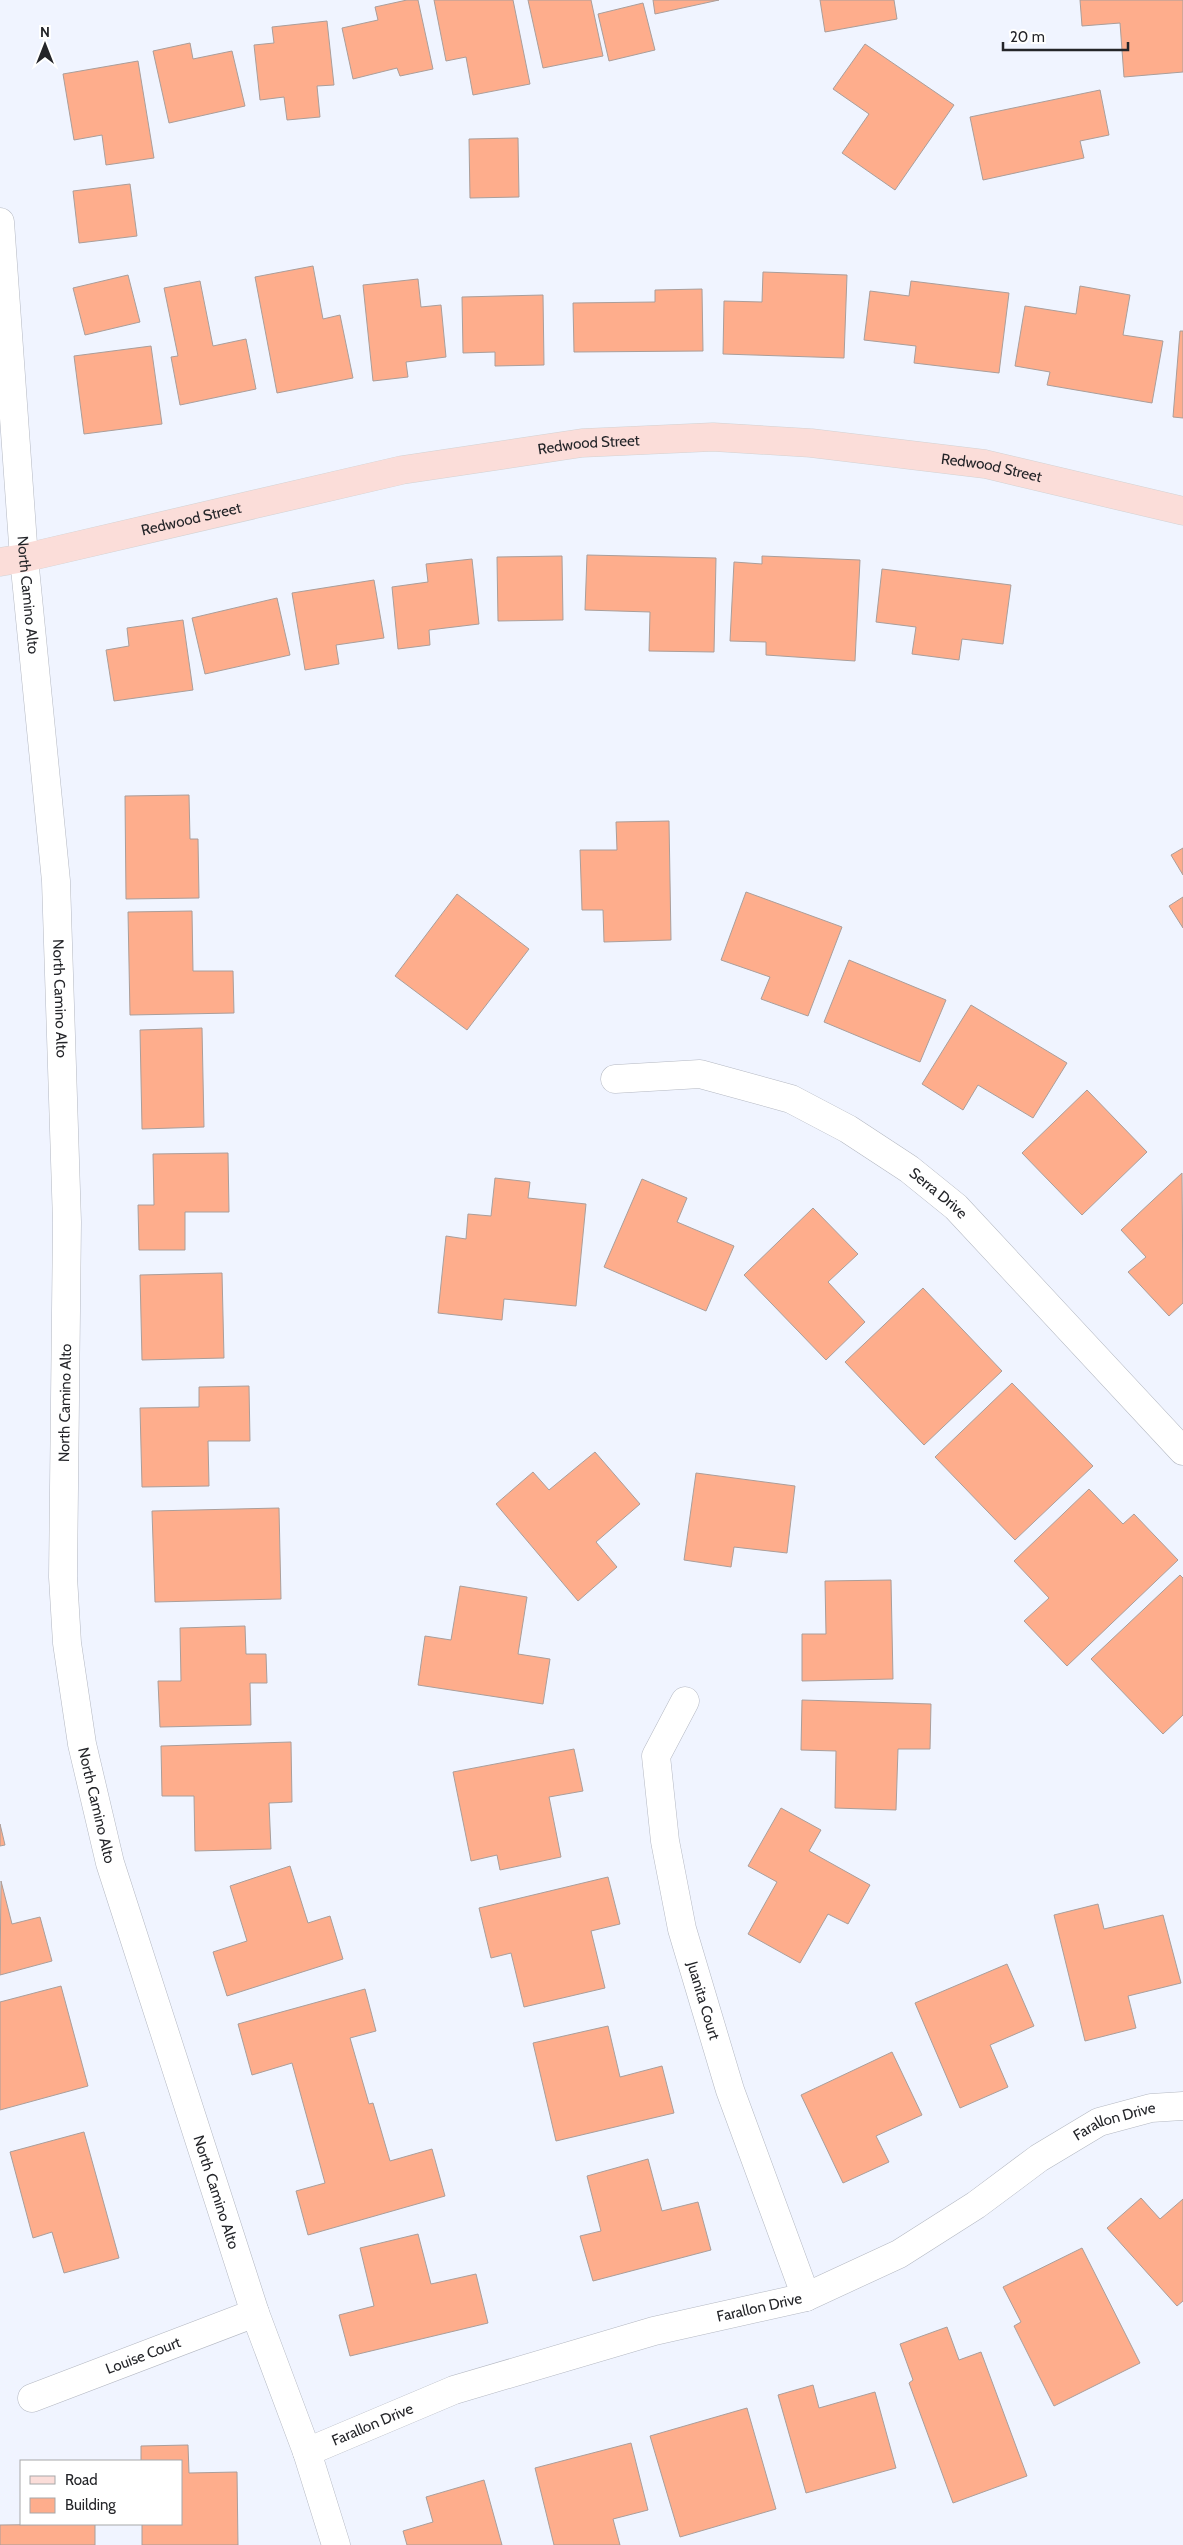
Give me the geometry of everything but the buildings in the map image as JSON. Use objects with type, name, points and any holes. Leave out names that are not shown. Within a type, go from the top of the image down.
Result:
[{"type":"main road","name":"Redwood Street","points":[[12,560],[402,470],[582,443],[713,437],[811,443],[985,464],[1183,511]]},
{"type":"street","name":"North Camino Alto","points":[[0,222],[12,560],[56,882],[67,1222],[63,1577],[67,1643],[82,1744],[110,1864],[255,2313],[307,2452],[336,2545]]},
{"type":"street","name":"Serra Drive","points":[[616,1079],[700,1074],[791,1099],[848,1128],[908,1169],[956,1207],[1183,1451]]},
{"type":"street","name":"Juanita Court","points":[[686,1701],[656,1756],[665,1841],[682,1929],[730,2090],[806,2297]]},
{"type":"street","name":"Farallon Drive","points":[[307,2452],[454,2390],[654,2331],[806,2297],[899,2254],[976,2205],[1039,2158],[1099,2122],[1151,2108],[1183,2106]]},
{"type":"street","name":"Louise Court","points":[[32,2398],[255,2313]]}]
